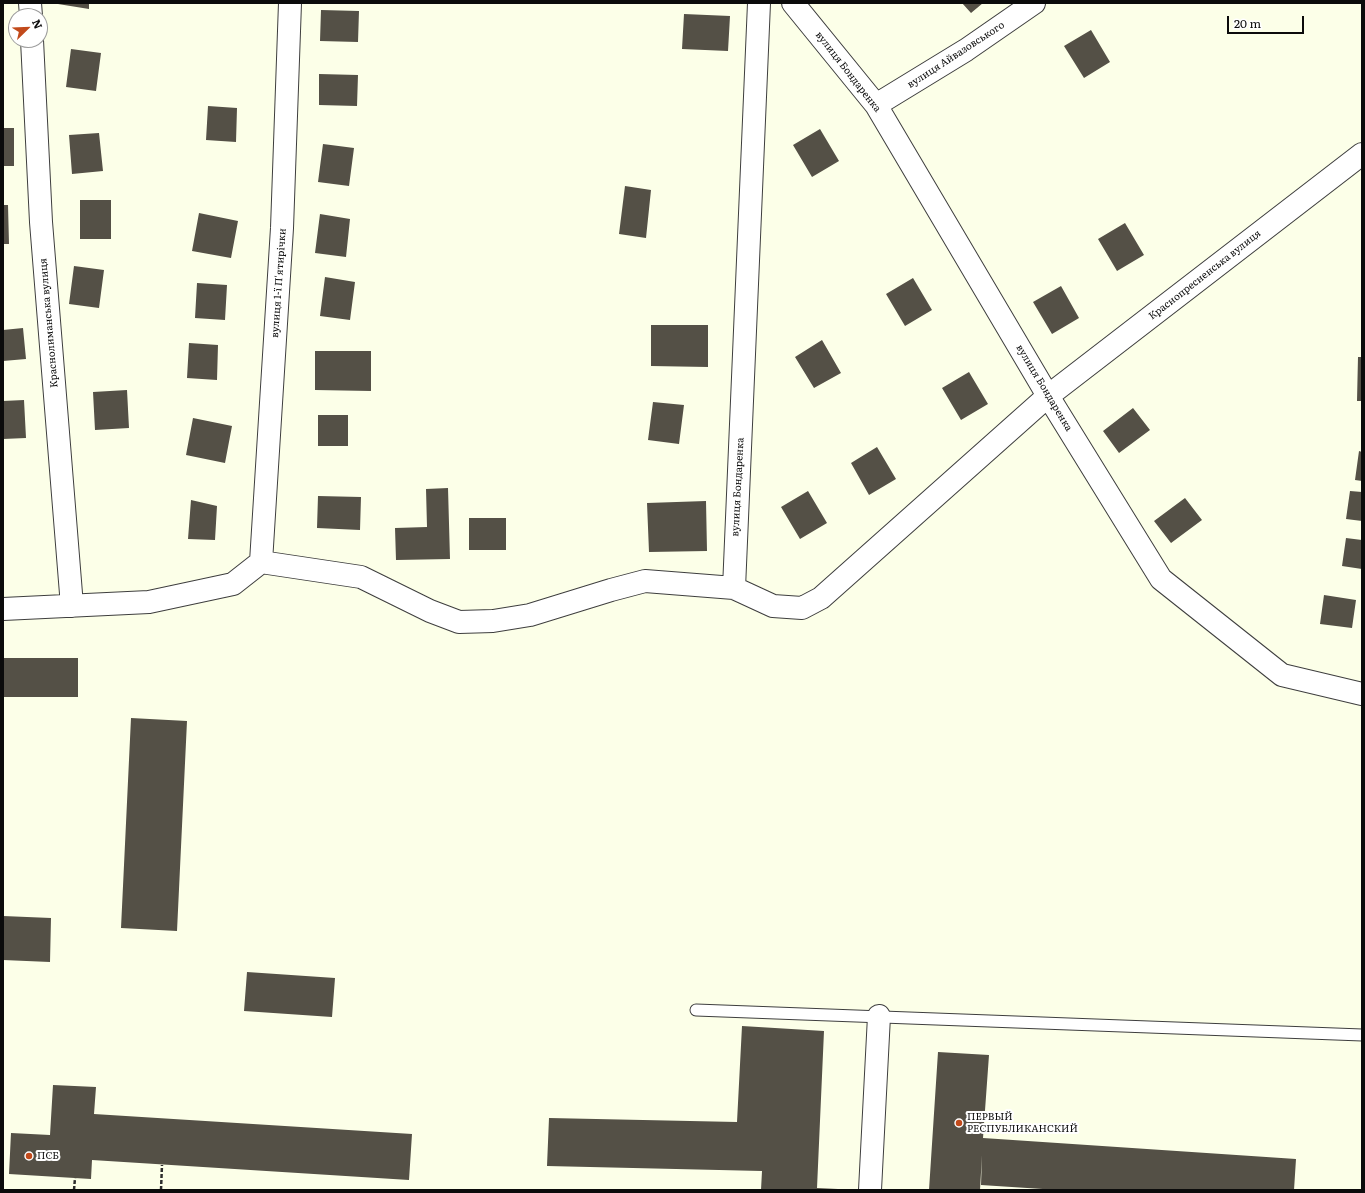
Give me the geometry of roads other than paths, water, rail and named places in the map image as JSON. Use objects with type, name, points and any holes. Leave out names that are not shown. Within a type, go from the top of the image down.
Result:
[{"type":"street","name":"вулиця 1-ї П'ятирічки","points":[[260,562],[282,228],[290,3]]},
{"type":"street","name":"вулиця Бондаренка","points":[[734,588],[759,3]]},
{"type":"street","name":"вулиця Бондаренка","points":[[793,3],[876,105],[1048,396],[1161,579],[1282,675],[1362,694]]},
{"type":"street","name":"вулиця Айвазовського","points":[[876,105],[966,50],[1034,3]]},
{"type":"street","name":"Краснолиманська вулиця","points":[[32,48],[41,222],[72,606]]},
{"type":"street","name":"Краснопресненська вулиця","points":[[734,588],[773,606],[802,608],[820,598],[1048,396],[1362,154]]},
{"type":"street","points":[[3,609],[149,602],[233,584],[260,562],[361,577],[430,611],[458,622],[493,621],[530,616],[611,590],[645,581],[734,588]]},
{"type":"street","points":[[870,1190],[879,1016]]},
{"type":"lane","points":[[696,1010],[1362,1035]]},
{"type":"place","name":"ПЕРВЫЙ РЕСПУБЛИКАНСКИЙ","points":[[959,1123]]},
{"type":"place","name":"ПСБ","points":[[29,1156]]}]
